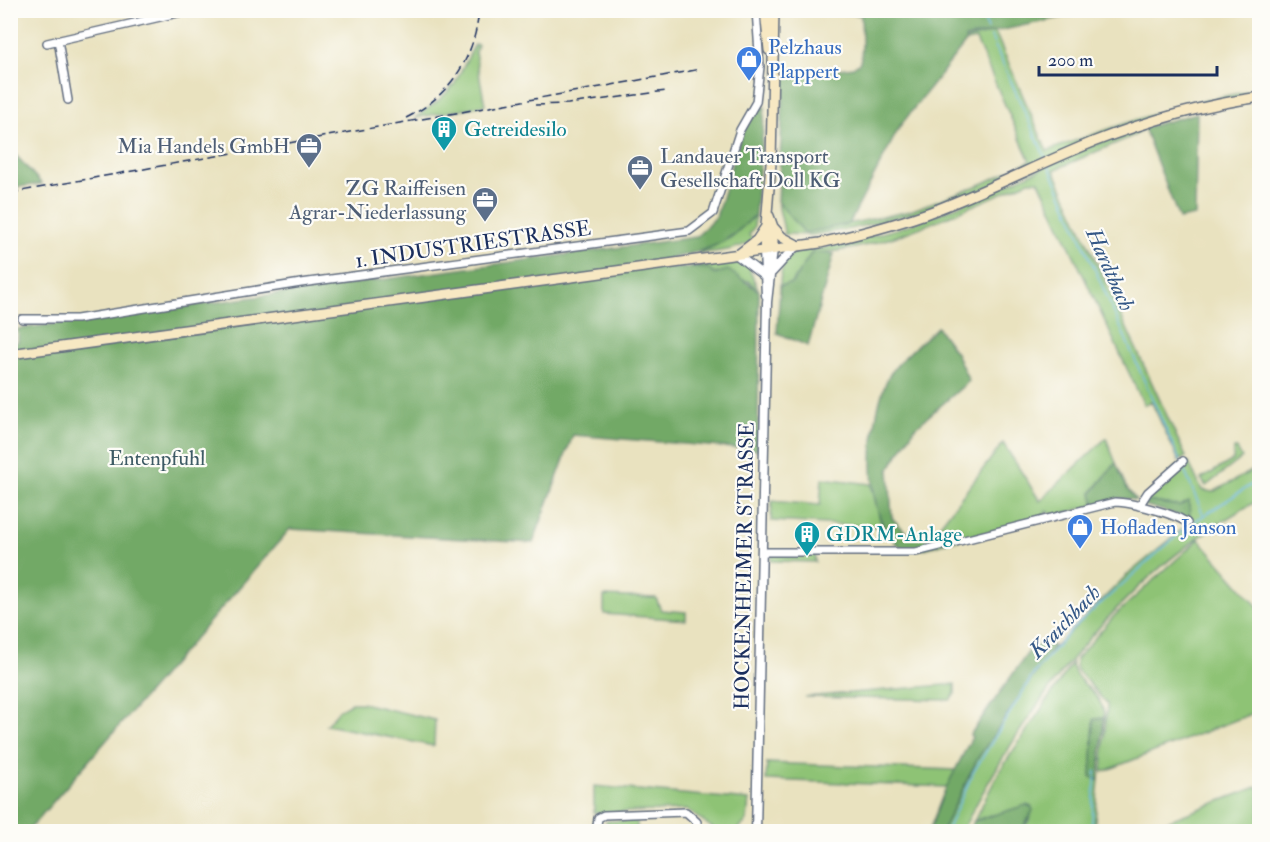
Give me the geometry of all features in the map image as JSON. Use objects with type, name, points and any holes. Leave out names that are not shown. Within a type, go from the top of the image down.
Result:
[{"type":"main road","points":[[765,10],[773,76]]},
{"type":"main road","points":[[773,76],[774,10]]},
{"type":"main road","name":"HOCKENHEIMER STRASSE","points":[[769,250],[768,211],[773,76]]},
{"type":"main road","points":[[10,354],[737,255],[849,236],[902,222],[959,201],[1103,138],[1175,114],[1260,97]]},
{"type":"main road","points":[[737,255],[757,240],[769,227],[797,245]]},
{"type":"street","points":[[47,43],[191,10]]},
{"type":"street","name":"1. INDUSTRIESTRASSE","points":[[22,319],[77,319],[130,314],[302,283],[689,231],[713,213],[740,130],[756,102],[760,67],[756,10]]},
{"type":"street","points":[[58,40],[68,100]]},
{"type":"street","points":[[737,255],[768,274],[797,245]]},
{"type":"street","name":"HOCKENHEIMER STRASSE","points":[[754,830],[763,552],[769,250]]},
{"type":"street","points":[[1139,506],[1148,492],[1181,463]]},
{"type":"street","points":[[763,552],[777,550],[860,554],[916,552],[1114,502],[1180,517],[1187,523]]},
{"type":"street","points":[[596,831],[598,818],[604,815],[686,812],[697,822],[697,831]]},
{"type":"green space","points":[[1000,10],[1093,11],[965,38],[966,42],[900,126],[849,224],[805,233],[778,202],[784,77],[853,67],[860,62],[862,50],[861,15],[815,11],[976,11],[978,14]]},
{"type":"green space","points":[[995,32],[1047,151],[1178,107],[1259,90],[1259,94],[1199,105],[934,208],[854,228],[812,235],[784,234],[778,202],[805,233],[910,211],[984,183],[1030,161],[976,40],[966,42],[965,40]]},
{"type":"green space","points":[[475,44],[478,45],[475,52],[485,105],[415,118],[438,101],[454,85]]},
{"type":"green space","name":"Entenpfuhl","points":[[765,107],[755,215],[735,234],[716,245],[668,259],[670,268],[708,268],[714,274],[728,270],[759,291],[758,450],[573,435],[533,543],[290,529],[27,832],[10,831],[10,344],[18,342],[18,329],[696,237],[716,217],[742,131],[759,108]]},
{"type":"green space","points":[[1197,113],[1195,216],[1179,219],[1144,128]]},
{"type":"green space","points":[[1144,128],[1135,135],[1054,170],[1186,457],[1179,461],[1151,401],[1144,405],[1039,181],[1029,181],[892,238],[836,251],[812,252],[792,283],[780,286],[783,266],[796,252],[828,247],[912,224],[1114,138]]},
{"type":"green space","points":[[11,150],[42,184],[11,188]]},
{"type":"green space","points":[[755,215],[754,227],[749,235],[753,240],[734,248],[698,254],[732,237]]},
{"type":"green space","points":[[812,252],[834,254],[808,346],[777,333],[780,286],[792,283]]},
{"type":"green space","points":[[730,261],[751,267],[750,271],[759,291],[748,281],[714,274],[707,268],[690,266]]},
{"type":"green space","points":[[937,327],[956,353],[969,381],[915,428],[889,469],[892,518],[907,533],[948,542],[908,550],[889,535],[879,516],[874,493],[873,441],[882,393],[889,376],[904,357]]},
{"type":"green space","points":[[1106,438],[1116,463],[1092,492],[1095,505],[1058,515],[1046,511],[1045,518],[948,542],[929,539],[1003,443],[1040,501]]},
{"type":"green space","points":[[1234,449],[1237,449],[1242,458],[1206,486],[1201,479],[1233,460]]},
{"type":"green space","points":[[1116,463],[1126,487],[1136,500],[1118,498],[1095,505],[1092,493]]},
{"type":"green space","points":[[1189,463],[1202,490],[1213,492],[1259,467],[1259,500],[1211,529],[1166,563],[1124,601],[1051,687],[1018,734],[962,831],[942,832],[978,758],[1044,658],[1126,576],[1177,534],[1189,521],[1188,502],[1180,506],[1145,501],[1175,468]]},
{"type":"green space","points":[[822,478],[871,484],[882,527],[771,521],[772,501],[820,505]]},
{"type":"green space","points":[[1145,501],[1180,506],[1189,501],[1190,519],[1144,505]]},
{"type":"green space","points":[[1199,539],[1259,608],[1259,711],[1102,772],[1107,704],[1076,669],[1076,659],[1115,615]]},
{"type":"green space","points":[[772,552],[815,554],[815,562],[771,561]]},
{"type":"green space","points":[[604,596],[656,598],[661,610],[686,612],[686,620],[604,614]]},
{"type":"green space","points":[[1042,642],[1054,646],[978,758],[942,831],[929,831],[944,792],[972,737],[970,735],[1029,651]]},
{"type":"green space","points":[[1072,663],[1078,677],[1103,708],[1104,718],[1095,719],[1091,777],[1099,780],[1094,831],[1021,831],[1030,819],[990,815],[974,821],[999,772]]},
{"type":"green space","points":[[955,684],[955,694],[950,700],[805,697]]},
{"type":"green space","points":[[351,703],[362,703],[435,720],[434,746],[326,725],[340,709]]},
{"type":"green space","points":[[1104,718],[1099,780],[1091,777],[1094,719]]},
{"type":"green space","points":[[767,763],[956,770],[947,787],[766,780]]},
{"type":"green space","points":[[594,786],[749,800],[747,821],[736,831],[717,831],[687,810],[594,813]]},
{"type":"green space","points":[[1259,786],[1259,831],[1141,831]]},
{"type":"green space","points":[[1026,805],[1032,807],[1033,811],[1021,831],[968,831],[974,821]]},
{"type":"green space","points":[[637,820],[637,831],[601,831],[607,821]]},
{"type":"waterway","name":"Hardtbach","points":[[980,10],[988,29]]},
{"type":"waterway","name":"Hardtbach","points":[[991,37],[1046,159]]},
{"type":"waterway","name":"Hardtbach","points":[[1049,166],[1180,461]]},
{"type":"waterway","name":"Hardtbach","points":[[1182,465],[1203,514]]},
{"type":"waterway","name":"Kraichbach","points":[[946,832],[974,771],[1035,672],[1071,630],[1189,525],[1260,479]]},
{"type":"waterway","points":[[1091,832],[1096,771]]},
{"type":"railway","points":[[406,118],[435,99],[457,74],[472,44],[479,10]]},
{"type":"railway","points":[[10,193],[701,69]]},
{"type":"railway","points":[[535,105],[568,104],[666,91]]},
{"type":"place","name":"Pelzhaus Plappert","points":[[749,82]]},
{"type":"place","name":"Getreidesilo","points":[[444,152]]},
{"type":"place","name":"Mia Handels GmbH","points":[[309,169]]},
{"type":"place","name":"Landauer Transport Gesellschaft Doll KG","points":[[640,191]]},
{"type":"place","name":"ZG Raiffeisen Agrar-Niederlassung","points":[[485,223]]},
{"type":"place","name":"Hofladen Janson","points":[[1080,550]]},
{"type":"place","name":"GDRM-Anlage","points":[[807,557]]}]
